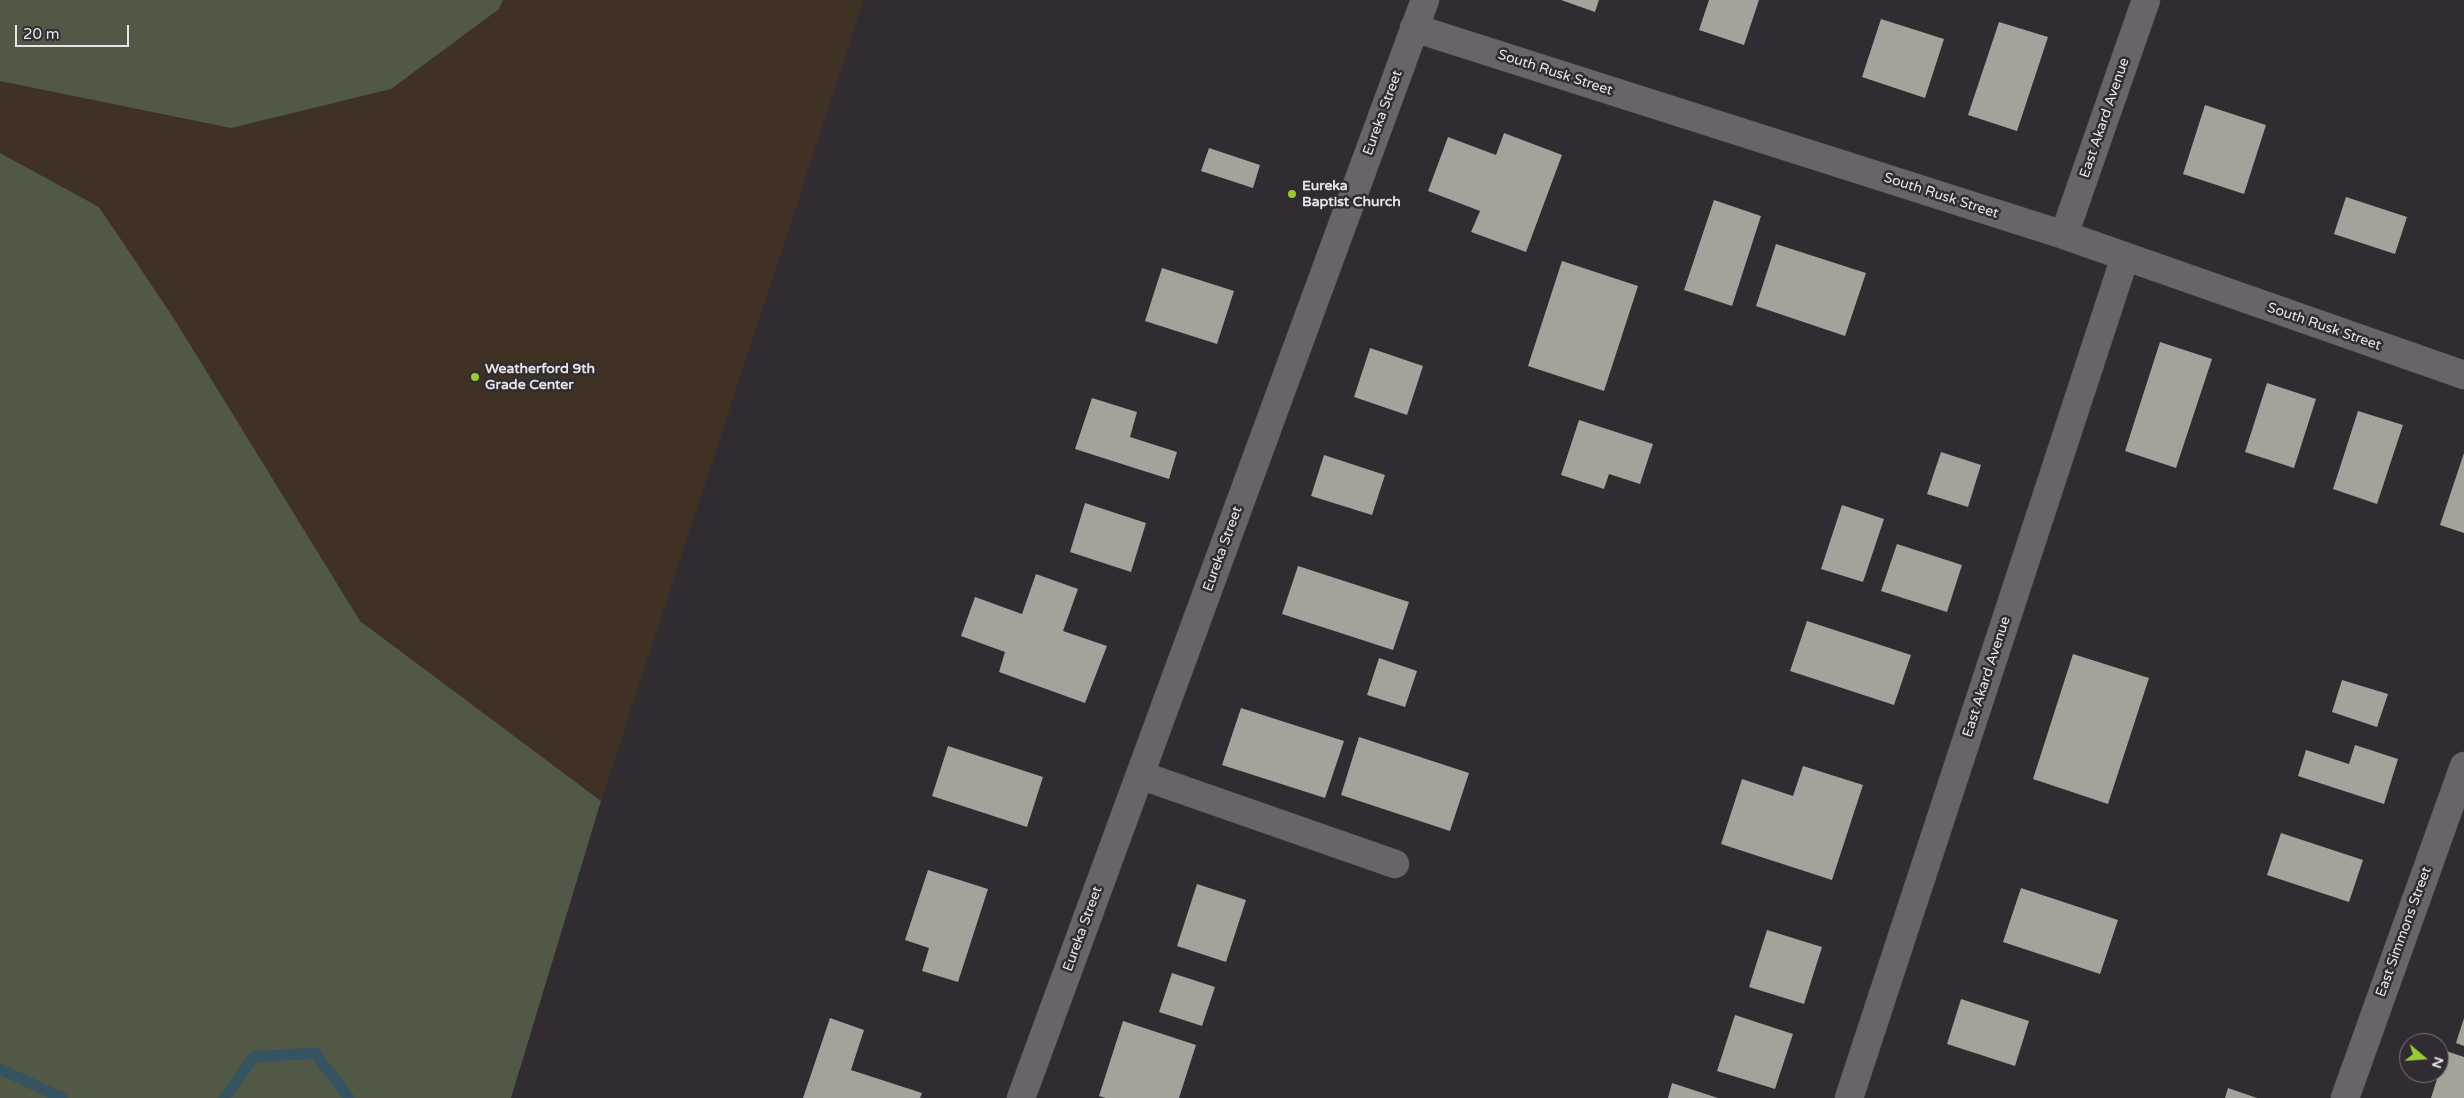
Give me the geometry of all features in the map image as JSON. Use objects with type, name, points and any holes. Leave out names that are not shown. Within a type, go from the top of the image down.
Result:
[{"type":"street","name":"Eureka Street","points":[[1021,1098],[1425,0]]},
{"type":"street","name":"East Akard Avenue","points":[[2064,235],[2146,0]]},
{"type":"street","name":"South Rusk Street","points":[[1414,28],[2064,235],[2464,376]]},
{"type":"street","name":"East Akard Avenue","points":[[1849,1098],[2124,257]]},
{"type":"street","name":"East Simmons Street","points":[[2345,1098],[2464,766]]},
{"type":"street","points":[[1140,775],[1395,864]]},
{"type":"shaded area","name":"Weatherford 9th Grade Center","points":[[0,0],[864,0],[601,801],[360,621],[173,317],[99,207],[0,153]]},
{"type":"green space","points":[[0,0],[503,0],[499,9],[391,89],[231,128],[0,81]]},
{"type":"green space","points":[[0,153],[99,207],[173,317],[360,621],[601,801],[511,1098],[0,1098]]},
{"type":"building","points":[[1561,0],[1599,0],[1595,12]]},
{"type":"building","points":[[1709,0],[1759,0],[1744,45],[1699,30]]},
{"type":"building","points":[[1881,19],[1944,39],[1925,98],[1862,77]]},
{"type":"building","points":[[1999,22],[2048,37],[2017,131],[1968,115]]},
{"type":"building","points":[[2205,105],[2266,125],[2244,194],[2183,174]]},
{"type":"building","points":[[1504,133],[1562,155],[1526,252],[1471,232],[1480,211],[1428,191],[1448,137],[1496,155]]},
{"type":"building","points":[[1209,148],[1260,165],[1253,188],[1201,171]]},
{"type":"building","points":[[2346,197],[2407,217],[2395,254],[2334,234]]},
{"type":"building","points":[[1714,200],[1761,216],[1732,306],[1684,290]]},
{"type":"building","points":[[1776,244],[1866,273],[1845,336],[1756,306]]},
{"type":"building","points":[[1562,261],[1638,286],[1604,391],[1528,366]]},
{"type":"building","points":[[1162,268],[1234,291],[1217,344],[1145,321]]},
{"type":"building","points":[[2160,342],[2212,359],[2176,468],[2125,451]]},
{"type":"building","points":[[1370,348],[1423,366],[1407,415],[1354,397]]},
{"type":"building","points":[[2267,383],[2316,399],[2294,468],[2245,452]]},
{"type":"building","points":[[1092,398],[1137,412],[1130,437],[1177,452],[1169,479],[1075,449]]},
{"type":"building","points":[[2358,411],[2403,425],[2377,504],[2333,489]]},
{"type":"building","points":[[1579,420],[1653,444],[1640,484],[1609,474],[1604,489],[1561,475]]},
{"type":"building","points":[[1941,452],[1981,465],[1968,507],[1927,494]]},
{"type":"building","points":[[2464,453],[2464,533],[2440,525]]},
{"type":"building","points":[[1324,455],[1385,475],[1372,515],[1311,496]]},
{"type":"building","points":[[1085,503],[1146,523],[1131,572],[1070,552]]},
{"type":"building","points":[[1842,505],[1884,519],[1863,582],[1821,569]]},
{"type":"building","points":[[1897,544],[1962,565],[1947,612],[1881,591]]},
{"type":"building","points":[[1298,566],[1409,602],[1393,650],[1282,614]]},
{"type":"building","points":[[1036,574],[1078,589],[1063,631],[1107,646],[1085,703],[999,672],[1005,652],[961,636],[975,597],[1022,614]]},
{"type":"building","points":[[1807,621],[1911,655],[1894,705],[1790,671]]},
{"type":"building","points":[[2073,654],[2149,678],[2108,804],[2033,779]]},
{"type":"building","points":[[1379,658],[1417,671],[1405,707],[1367,695]]},
{"type":"building","points":[[2342,680],[2388,694],[2377,727],[2332,712]]},
{"type":"building","points":[[1241,708],[1344,741],[1325,798],[1222,765]]},
{"type":"building","points":[[1359,737],[1469,773],[1450,831],[1341,795]]},
{"type":"building","points":[[2355,745],[2398,759],[2384,804],[2298,776],[2306,750],[2349,764]]},
{"type":"building","points":[[948,746],[1043,777],[1027,827],[932,796]]},
{"type":"building","points":[[1803,766],[1863,785],[1832,880],[1721,844],[1742,779],[1793,796]]},
{"type":"building","points":[[2281,833],[2363,860],[2349,902],[2267,875]]},
{"type":"building","points":[[928,870],[988,889],[958,982],[922,971],[929,948],[905,940]]},
{"type":"building","points":[[1197,884],[1246,900],[1226,962],[1177,946]]},
{"type":"building","points":[[2021,888],[2118,920],[2100,974],[2003,942]]},
{"type":"building","points":[[1767,930],[1822,947],[1804,1004],[1749,987]]},
{"type":"building","points":[[1172,973],[1215,987],[1202,1026],[1159,1012]]},
{"type":"building","points":[[1961,999],[2029,1021],[2015,1066],[1947,1044]]},
{"type":"building","points":[[1735,1015],[1793,1034],[1775,1089],[1717,1071]]},
{"type":"building","points":[[830,1018],[864,1030],[851,1070],[922,1093],[920,1098],[803,1098]]},
{"type":"building","points":[[2464,1018],[2464,1046],[2456,1043]]},
{"type":"building","points":[[1123,1021],[1196,1045],[1179,1098],[1106,1098],[1099,1096]]},
{"type":"building","points":[[2449,1052],[2464,1057],[2464,1098],[2431,1098],[2436,1083],[2449,1083]]},
{"type":"building","points":[[1672,1083],[1718,1098],[1668,1098]]},
{"type":"building","points":[[2228,1088],[2257,1098],[2225,1098]]},
{"type":"waterway","points":[[224,1098],[254,1057],[315,1053],[349,1098]]},
{"type":"waterway","points":[[0,1069],[62,1098]]},
{"type":"place","name":"Eureka Baptist Church","points":[[1292,194]]},
{"type":"place","name":"Weatherford 9th Grade Center","points":[[475,377]]}]
